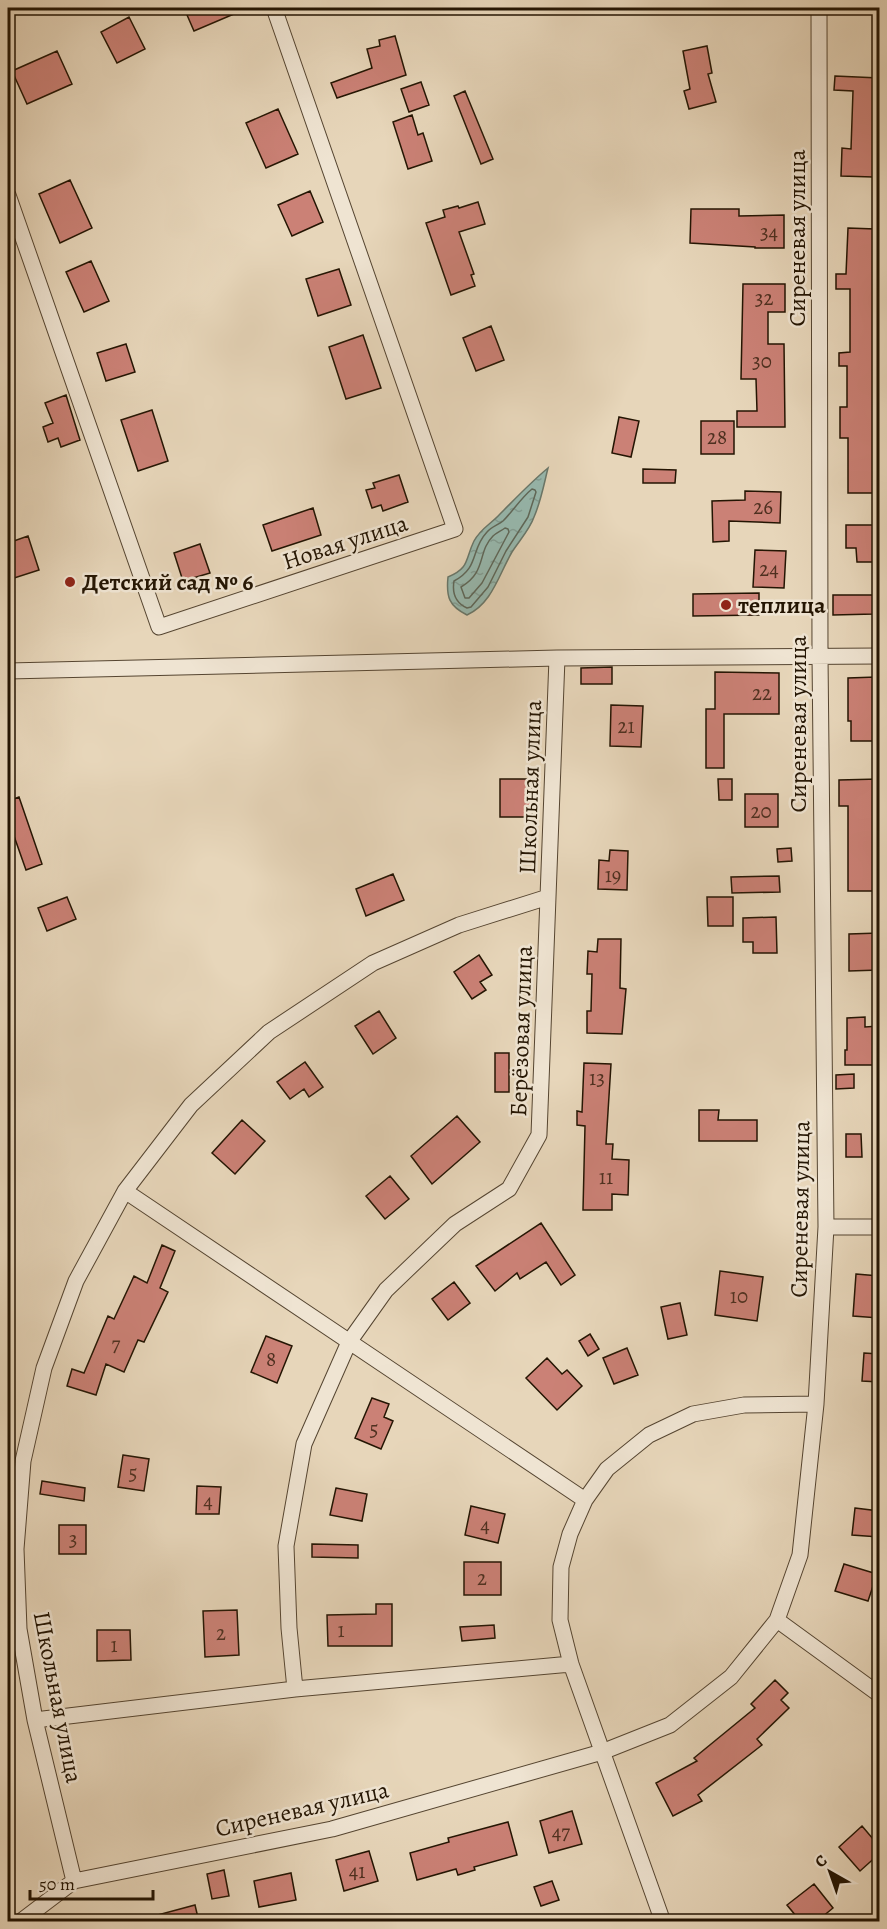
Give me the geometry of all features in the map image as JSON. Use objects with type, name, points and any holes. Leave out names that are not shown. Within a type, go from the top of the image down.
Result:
[{"type":"street","name":"Новая улица","points":[[8,195],[159,627],[455,529],[274,8]]},
{"type":"street","name":"Сиреневая улица","points":[[20,1922],[74,1881],[332,1829],[602,1752],[670,1725],[731,1677],[777,1620],[801,1554],[816,1404],[826,1227],[820,656],[819,8]]},
{"type":"street","points":[[8,671],[557,658],[879,656]]},
{"type":"street","name":"Школьная улица","points":[[74,1881],[35,1720],[19,1629],[16,1549],[23,1461],[44,1368],[76,1281],[125,1191],[191,1105],[269,1032],[373,963],[459,925],[548,897],[557,658]]},
{"type":"street","name":"Берёзовая улица","points":[[295,1689],[289,1628],[286,1546],[303,1444],[349,1341],[386,1290],[456,1224],[509,1189],[539,1135],[548,897]]},
{"type":"street","points":[[125,1191],[585,1500]]},
{"type":"street","points":[[826,1227],[879,1227]]},
{"type":"street","points":[[663,1922],[571,1664],[560,1620],[561,1567],[570,1534],[585,1500],[608,1469],[649,1434],[693,1414],[744,1405],[816,1404]]},
{"type":"street","points":[[777,1620],[879,1695]]},
{"type":"street","points":[[35,1720],[295,1689],[571,1664]]},
{"type":"water","points":[[548,468],[532,521],[512,552],[494,588],[476,610],[467,615],[461,612],[448,595],[448,577],[464,566],[474,541],[480,533]]},
{"type":"building","points":[[184,8],[248,8],[194,31]]},
{"type":"building","points":[[129,17],[145,49],[117,63],[101,32]]},
{"type":"building","points":[[395,36],[406,75],[337,98],[331,83],[372,68],[367,49],[380,46],[379,40]]},
{"type":"building","points":[[707,46],[712,73],[708,74],[716,102],[689,109],[684,91],[690,89],[683,51]]},
{"type":"building","points":[[57,51],[72,84],[27,104],[12,71]]},
{"type":"building","points":[[835,76],[879,78],[879,138],[875,138],[873,177],[841,176],[842,148],[851,149],[853,91],[834,90]]},
{"type":"building","points":[[421,82],[429,105],[409,112],[401,89]]},
{"type":"building","points":[[465,91],[493,159],[481,164],[454,96]]},
{"type":"building","points":[[278,109],[298,154],[266,168],[246,123]]},
{"type":"building","points":[[412,115],[418,135],[423,133],[432,161],[408,169],[393,122]]},
{"type":"building","points":[[70,180],[92,228],[60,243],[39,194]]},
{"type":"building","points":[[310,191],[323,222],[292,236],[278,205]]},
{"type":"building","points":[[478,202],[485,224],[459,232],[474,274],[471,275],[475,286],[451,295],[426,223],[445,217],[443,210]]},
{"type":"building","points":[[691,209],[739,209],[739,216],[784,215],[784,248],[690,243]]},
{"type":"building","points":[[848,228],[875,229],[873,275],[876,275],[875,301],[879,301],[879,366],[875,366],[875,401],[879,401],[879,493],[848,493],[848,438],[840,438],[840,407],[847,407],[847,366],[839,366],[839,353],[850,352],[850,289],[836,289],[836,274],[846,274]]},
{"type":"building","points":[[91,261],[109,301],[84,312],[66,272]]},
{"type":"building","points":[[339,269],[351,305],[318,316],[306,279]]},
{"type":"building","points":[[743,284],[785,284],[785,312],[768,312],[768,344],[784,344],[785,427],[737,427],[737,411],[757,411],[756,379],[741,379]]},
{"type":"building","points":[[491,326],[504,360],[476,371],[463,338]]},
{"type":"building","points":[[363,335],[381,388],[346,399],[329,347]]},
{"type":"building","points":[[126,344],[135,372],[106,381],[97,353]]},
{"type":"building","points":[[66,395],[80,440],[61,447],[58,438],[48,442],[43,427],[53,423],[45,403]]},
{"type":"building","points":[[152,410],[168,461],[138,471],[121,420]]},
{"type":"building","points":[[619,417],[639,421],[631,457],[612,453]]},
{"type":"building","points":[[701,421],[734,421],[734,454],[701,454]]},
{"type":"building","points":[[643,469],[676,470],[675,483],[643,483]]},
{"type":"building","points":[[399,475],[408,502],[383,511],[381,505],[372,508],[366,490],[375,488],[373,483]]},
{"type":"building","points":[[745,491],[781,492],[780,523],[729,521],[729,541],[713,542],[712,501],[745,500]]},
{"type":"building","points":[[313,508],[321,535],[272,551],[263,525]]},
{"type":"building","points":[[846,525],[874,525],[874,562],[857,562],[856,548],[846,548]]},
{"type":"building","points":[[28,536],[39,570],[8,580],[8,543]]},
{"type":"building","points":[[200,544],[210,573],[183,581],[174,553]]},
{"type":"building","points":[[755,550],[786,551],[784,588],[753,587]]},
{"type":"building","name":"теплица","points":[[759,593],[759,615],[693,616],[693,594]]},
{"type":"building","points":[[833,595],[874,595],[874,614],[833,615]]},
{"type":"building","points":[[612,667],[612,684],[581,684],[581,668]]},
{"type":"building","points":[[715,672],[779,673],[779,714],[724,714],[724,768],[706,768],[706,709],[715,709]]},
{"type":"building","points":[[876,677],[876,741],[851,741],[851,721],[848,721],[848,678]]},
{"type":"building","points":[[611,705],[643,706],[641,747],[610,746]]},
{"type":"building","points":[[500,779],[532,779],[532,817],[500,817]]},
{"type":"building","points":[[718,779],[732,779],[732,800],[719,800]]},
{"type":"building","points":[[879,779],[879,891],[848,891],[848,806],[839,806],[839,780]]},
{"type":"building","points":[[745,794],[778,794],[778,827],[745,827]]},
{"type":"building","points":[[19,797],[42,864],[26,870],[8,819],[8,801]]},
{"type":"building","points":[[791,848],[792,861],[778,862],[777,849]]},
{"type":"building","points":[[610,850],[628,851],[627,890],[598,889],[599,860],[609,861]]},
{"type":"building","points":[[393,874],[404,900],[366,916],[356,889]]},
{"type":"building","points":[[779,876],[780,892],[732,893],[731,877]]},
{"type":"building","points":[[67,897],[76,919],[47,931],[38,908]]},
{"type":"building","points":[[707,897],[733,897],[733,926],[708,926]]},
{"type":"building","points":[[776,917],[777,953],[753,953],[753,942],[743,942],[743,918]]},
{"type":"building","points":[[879,933],[879,970],[849,971],[849,934]]},
{"type":"building","points":[[598,939],[621,939],[620,988],[626,989],[622,1034],[587,1033],[587,1011],[591,1011],[592,974],[587,974],[588,951],[597,952]]},
{"type":"building","points":[[479,955],[492,975],[480,982],[486,990],[472,999],[454,972]]},
{"type":"building","points":[[379,1011],[396,1038],[373,1054],[355,1026]]},
{"type":"building","points":[[865,1017],[865,1027],[879,1026],[879,1041],[875,1041],[875,1065],[845,1065],[847,1018]]},
{"type":"building","points":[[495,1053],[509,1053],[509,1092],[495,1092]]},
{"type":"building","points":[[305,1062],[323,1087],[309,1097],[304,1089],[290,1099],[277,1082]]},
{"type":"building","points":[[584,1063],[611,1064],[606,1144],[613,1144],[612,1159],[629,1160],[628,1195],[612,1194],[612,1210],[583,1210],[585,1126],[577,1125],[577,1111],[582,1112]]},
{"type":"building","points":[[854,1074],[854,1088],[836,1089],[836,1075]]},
{"type":"building","points":[[699,1110],[719,1110],[718,1120],[757,1120],[757,1141],[699,1141]]},
{"type":"building","points":[[457,1116],[480,1142],[432,1184],[411,1156]]},
{"type":"building","points":[[242,1120],[265,1141],[235,1174],[212,1153]]},
{"type":"building","points":[[846,1134],[861,1134],[862,1157],[846,1157]]},
{"type":"building","points":[[390,1176],[409,1199],[385,1219],[366,1196]]},
{"type":"building","points":[[541,1223],[575,1275],[561,1285],[546,1262],[520,1279],[517,1273],[495,1291],[476,1266]]},
{"type":"building","points":[[162,1245],[175,1251],[160,1288],[168,1292],[144,1342],[138,1340],[124,1372],[106,1364],[96,1395],[67,1386],[72,1369],[84,1373],[108,1316],[114,1319],[134,1276],[147,1283]]},
{"type":"building","points":[[720,1271],[763,1277],[757,1321],[715,1315]]},
{"type":"building","points":[[856,1274],[879,1276],[879,1318],[853,1316]]},
{"type":"building","points":[[454,1282],[470,1303],[448,1320],[432,1299]]},
{"type":"building","points":[[680,1303],[687,1335],[668,1339],[661,1307]]},
{"type":"building","points":[[590,1334],[599,1349],[588,1356],[579,1341]]},
{"type":"building","points":[[266,1336],[292,1346],[277,1383],[251,1372]]},
{"type":"building","points":[[627,1348],[638,1375],[614,1384],[603,1358]]},
{"type":"building","points":[[864,1353],[879,1354],[879,1382],[862,1381]]},
{"type":"building","points":[[547,1358],[562,1374],[567,1370],[582,1386],[557,1410],[526,1378]]},
{"type":"building","points":[[372,1398],[389,1404],[384,1417],[393,1421],[381,1449],[355,1438]]},
{"type":"building","points":[[123,1455],[149,1459],[144,1491],[118,1487]]},
{"type":"building","points":[[42,1481],[85,1488],[84,1501],[40,1494]]},
{"type":"building","points":[[197,1486],[221,1487],[219,1514],[196,1514]]},
{"type":"building","points":[[336,1488],[367,1494],[362,1521],[330,1515]]},
{"type":"building","points":[[471,1506],[505,1514],[498,1543],[465,1535]]},
{"type":"building","points":[[855,1508],[879,1511],[879,1537],[852,1535]]},
{"type":"building","points":[[59,1525],[86,1525],[86,1554],[59,1554]]},
{"type":"building","points":[[312,1544],[358,1545],[358,1558],[312,1557]]},
{"type":"building","points":[[464,1562],[501,1562],[501,1595],[464,1595]]},
{"type":"building","points":[[844,1564],[877,1574],[868,1601],[835,1591]]},
{"type":"building","points":[[376,1604],[392,1604],[392,1646],[328,1646],[327,1615],[376,1614]]},
{"type":"building","points":[[237,1610],[239,1655],[205,1657],[203,1611]]},
{"type":"building","points":[[494,1625],[495,1638],[462,1641],[460,1627]]},
{"type":"building","points":[[97,1630],[130,1630],[131,1660],[97,1661]]},
{"type":"building","points":[[775,1680],[788,1693],[781,1700],[789,1708],[757,1739],[762,1745],[698,1795],[702,1801],[673,1816],[656,1783],[697,1761],[694,1758],[755,1708],[751,1704]]},
{"type":"building","points":[[572,1811],[582,1844],[549,1853],[540,1821]]},
{"type":"building","points":[[508,1822],[517,1855],[474,1867],[475,1870],[458,1875],[456,1869],[417,1880],[410,1853],[449,1842],[448,1838]]},
{"type":"building","points":[[862,1826],[879,1846],[879,1854],[860,1871],[839,1847]]},
{"type":"building","points":[[369,1851],[378,1881],[344,1891],[336,1860]]},
{"type":"building","points":[[224,1870],[229,1896],[212,1899],[207,1874]]},
{"type":"building","points":[[291,1873],[296,1900],[259,1907],[254,1881]]},
{"type":"building","points":[[552,1881],[559,1900],[541,1906],[534,1887]]},
{"type":"building","points":[[814,1884],[833,1908],[816,1922],[801,1922],[787,1905]]},
{"type":"building","points":[[195,1905],[199,1922],[150,1922],[150,1917]]},
{"type":"place","name":"Детский сад № 6","points":[[70,582]]},
{"type":"place","name":"теплица","points":[[726,605]]}]
